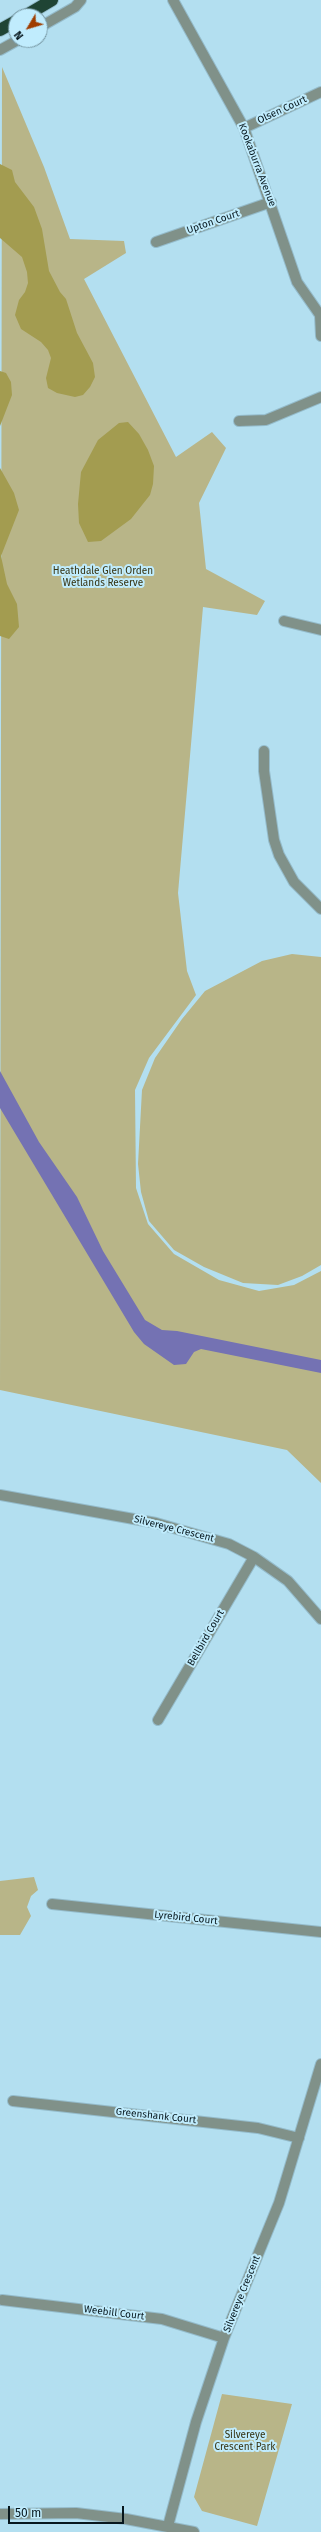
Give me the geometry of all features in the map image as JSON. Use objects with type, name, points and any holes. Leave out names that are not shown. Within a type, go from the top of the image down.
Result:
[{"type":"highway","points":[[38,8],[52,0]]},
{"type":"street","points":[[48,22],[75,7],[81,0]]},
{"type":"street","name":"Kookaburra Avenue","points":[[173,0],[244,128],[271,202],[297,282],[320,315],[321,336]]},
{"type":"street","name":"Olsen Court","points":[[244,128],[321,92]]},
{"type":"street","name":"Upton Court","points":[[156,242],[271,202]]},
{"type":"street","points":[[239,421],[266,420],[321,397]]},
{"type":"street","points":[[284,621],[321,630]]},
{"type":"street","points":[[264,751],[264,770],[274,840],[279,855],[294,882],[321,909]]},
{"type":"street","name":"Silvereye Crescent","points":[[0,1495],[164,1525],[229,1544],[254,1557],[288,1581],[321,1620]]},
{"type":"street","name":"Bellbird Court","points":[[158,1720],[254,1557]]},
{"type":"street","name":"Lyrebird Court","points":[[52,1904],[321,1932]]},
{"type":"street","name":"Silvereye Crescent","points":[[168,2526],[196,2422],[224,2338],[279,2203],[321,2064]]},
{"type":"street","name":"Greenshank Court","points":[[13,2101],[258,2128],[299,2138]]},
{"type":"street","name":"Weebill Court","points":[[2,2300],[162,2319],[224,2338]]},
{"type":"street","points":[[0,2514],[76,2513],[168,2526],[194,2532]]},
{"type":"green space","name":"Heathdale Glen Orden Wetlands Reserve","points":[[2,67],[44,167],[70,239],[124,241],[126,253],[84,279],[176,457],[212,432],[226,448],[199,503],[206,569],[265,601],[257,615],[203,607],[178,893],[187,971],[196,995],[149,1058],[135,1090],[136,1188],[148,1224],[174,1254],[219,1280],[259,1291],[294,1285],[321,1271],[321,1483],[287,1450],[0,1390]]},
{"type":"green space","points":[[292,954],[321,957],[321,1265],[302,1276],[278,1285],[243,1283],[204,1267],[174,1250],[149,1221],[141,1192],[138,1164],[142,1090],[155,1058],[182,1019],[205,991],[262,961]]},
{"type":"green space","points":[[34,1877],[38,1890],[31,1896],[27,1907],[31,1916],[20,1935],[0,1935],[0,1881]]},
{"type":"green space","name":"Silvereye Crescent Park","points":[[222,2394],[292,2404],[257,2526],[202,2511],[194,2497]]},
{"type":"shaded area","points":[[0,164],[12,170],[15,182],[34,207],[42,229],[49,271],[60,292],[66,299],[77,333],[93,363],[95,377],[90,387],[83,395],[75,397],[57,393],[48,388],[46,378],[51,358],[48,350],[41,342],[21,329],[15,315],[19,300],[25,292],[28,283],[27,272],[22,257],[0,238]]},
{"type":"shaded area","points":[[0,371],[6,373],[11,382],[12,395],[0,426]]},
{"type":"shaded area","points":[[128,422],[139,434],[148,450],[154,466],[153,484],[150,495],[131,519],[101,541],[88,542],[79,523],[78,504],[81,472],[98,440],[119,423]]},
{"type":"shaded area","points":[[0,468],[14,493],[19,510],[1,556],[7,584],[17,604],[19,627],[9,639],[0,636]]},
{"type":"shaded area","points":[[0,1071],[39,1142],[77,1197],[103,1251],[145,1320],[162,1330],[177,1331],[321,1360],[321,1373],[201,1349],[194,1352],[186,1364],[174,1365],[144,1344],[134,1332],[0,1108]]}]
